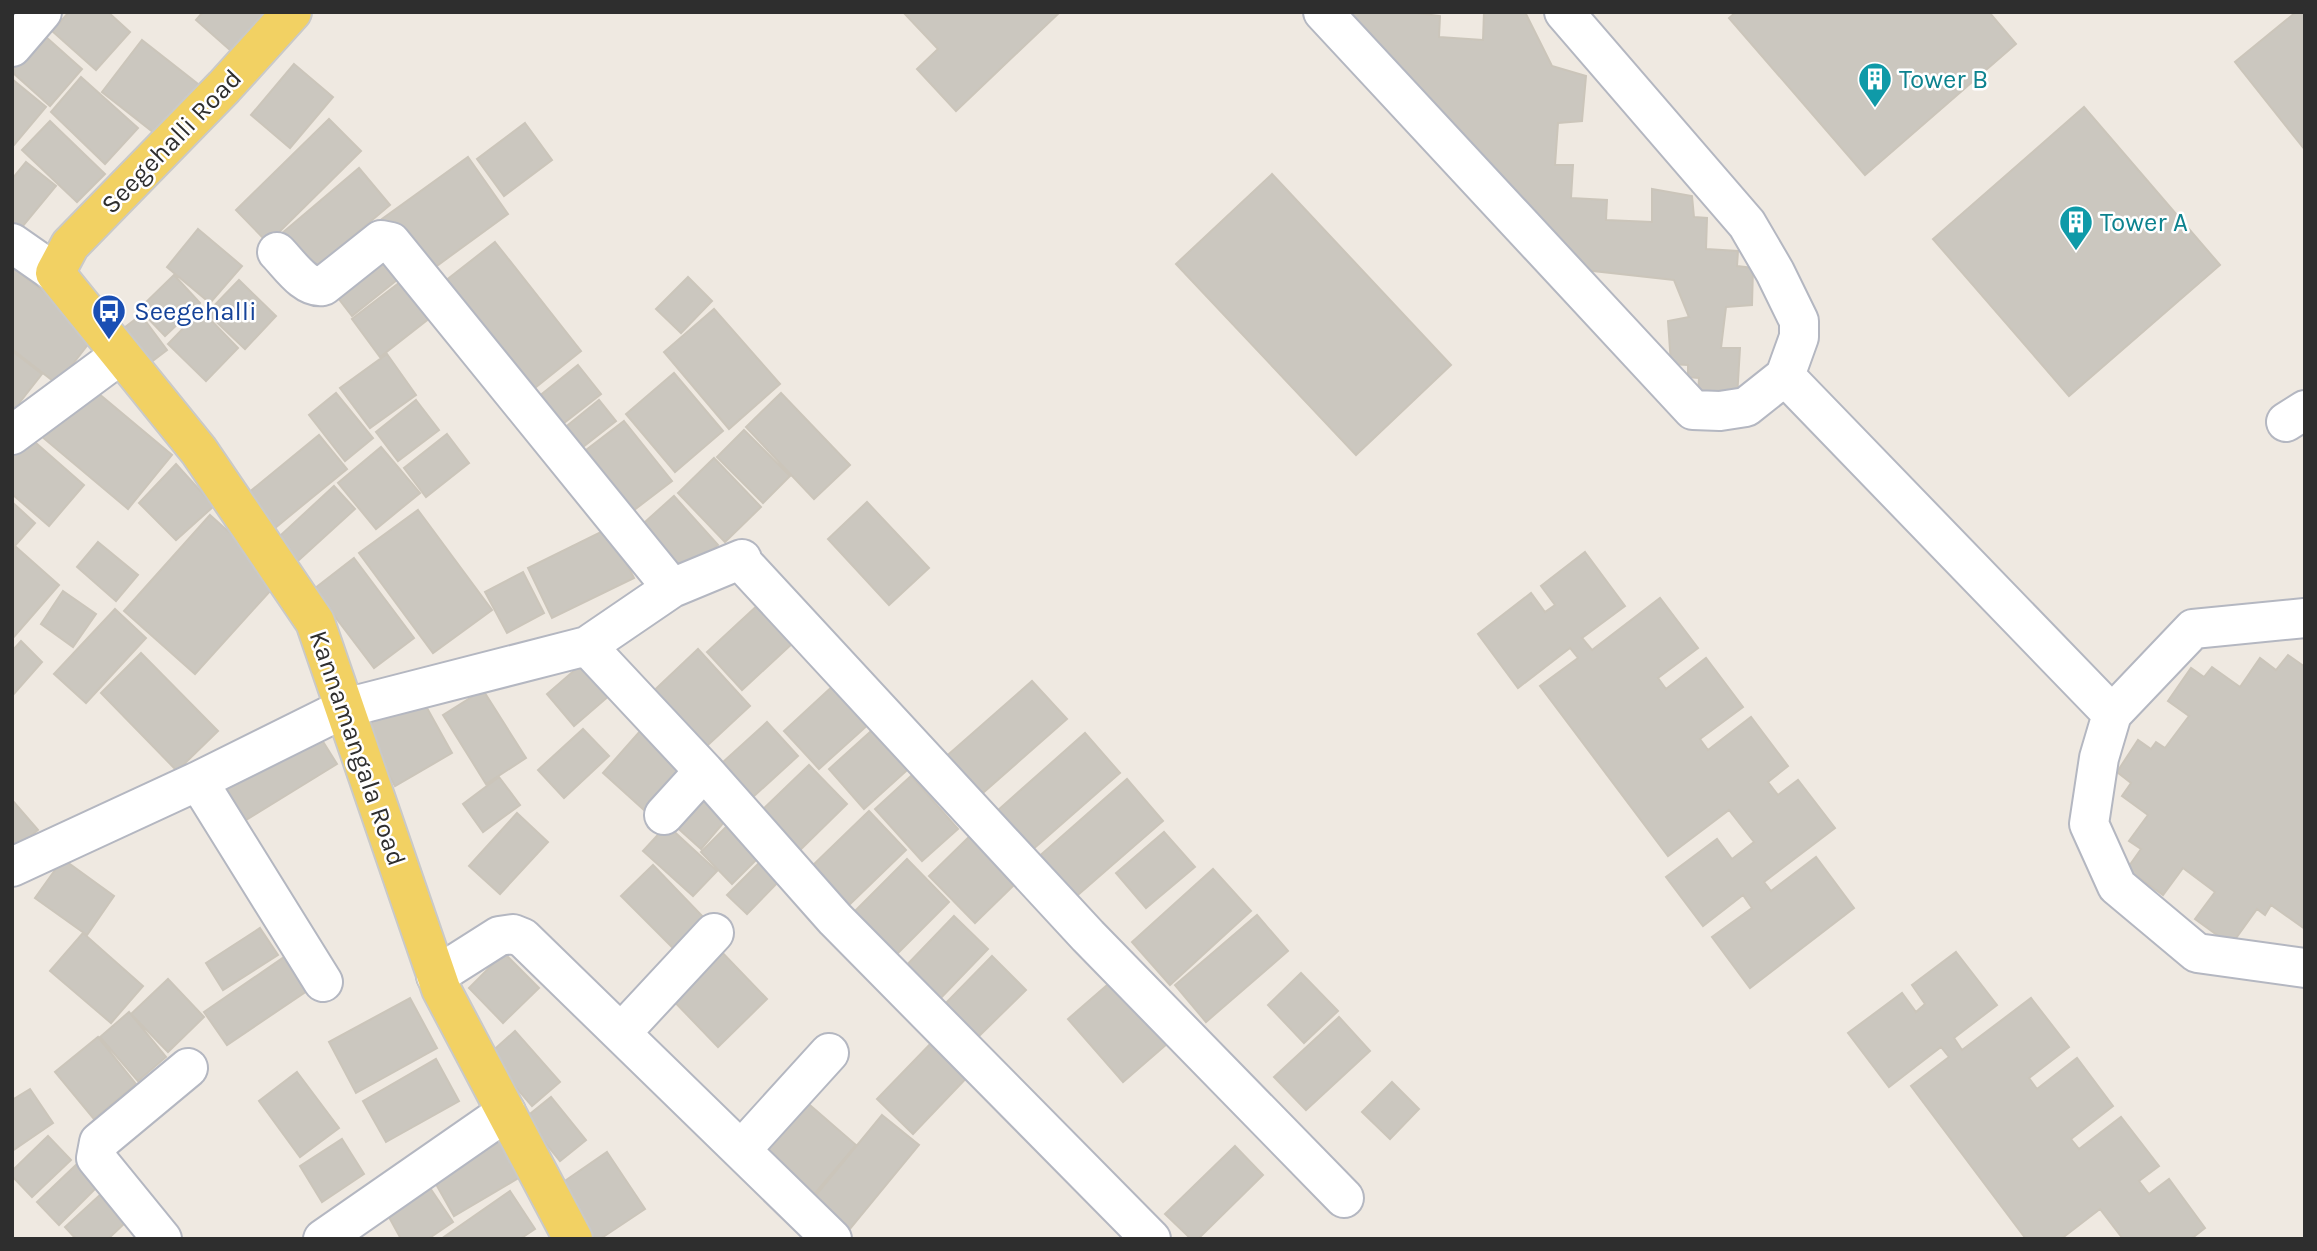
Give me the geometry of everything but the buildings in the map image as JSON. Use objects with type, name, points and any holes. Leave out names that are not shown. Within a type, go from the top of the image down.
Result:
[{"type":"main road","name":"Seegehalli Road","points":[[55,273],[70,245],[225,87],[292,12]]},
{"type":"main road","name":"Kannamangala Road","points":[[55,273],[199,451],[315,622],[441,989],[573,1239]]},
{"type":"street","points":[[12,47],[41,12]]},
{"type":"street","points":[[1322,12],[1693,410],[1720,411],[1746,407],[1785,376],[1799,337],[1800,321],[1747,225],[1564,12]]},
{"type":"street","points":[[276,252],[309,285],[316,288],[323,286],[382,240],[391,242],[672,588]]},
{"type":"street","name":"Kannamangala Road","points":[[12,243],[55,273]]},
{"type":"street","points":[[12,435],[120,355]]},
{"type":"street","points":[[1785,376],[2112,714]]},
{"type":"street","points":[[12,867],[198,781],[345,708],[587,646],[672,588],[742,559],[750,571],[1088,936],[1344,1198]]},
{"type":"street","points":[[2305,618],[2193,629],[2112,714],[2099,758],[2089,824],[2117,886],[2197,953],[2305,968]]},
{"type":"street","points":[[587,646],[704,771],[835,919],[1151,1239]]},
{"type":"street","points":[[664,815],[704,771]]},
{"type":"street","points":[[198,781],[323,982]]},
{"type":"street","points":[[621,1033],[714,933]]},
{"type":"street","points":[[436,976],[499,936],[513,934],[523,938],[832,1239]]},
{"type":"street","points":[[741,1150],[829,1053]]},
{"type":"street","points":[[162,1239],[96,1158],[96,1149],[99,1142],[188,1068]]},
{"type":"street","points":[[323,1239],[506,1112]]},
{"type":"place","name":"Tower B","points":[[1875,109]]},
{"type":"place","name":"Tower A","points":[[2076,252]]},
{"type":"place","name":"Seegehalli","points":[[109,341]]}]
